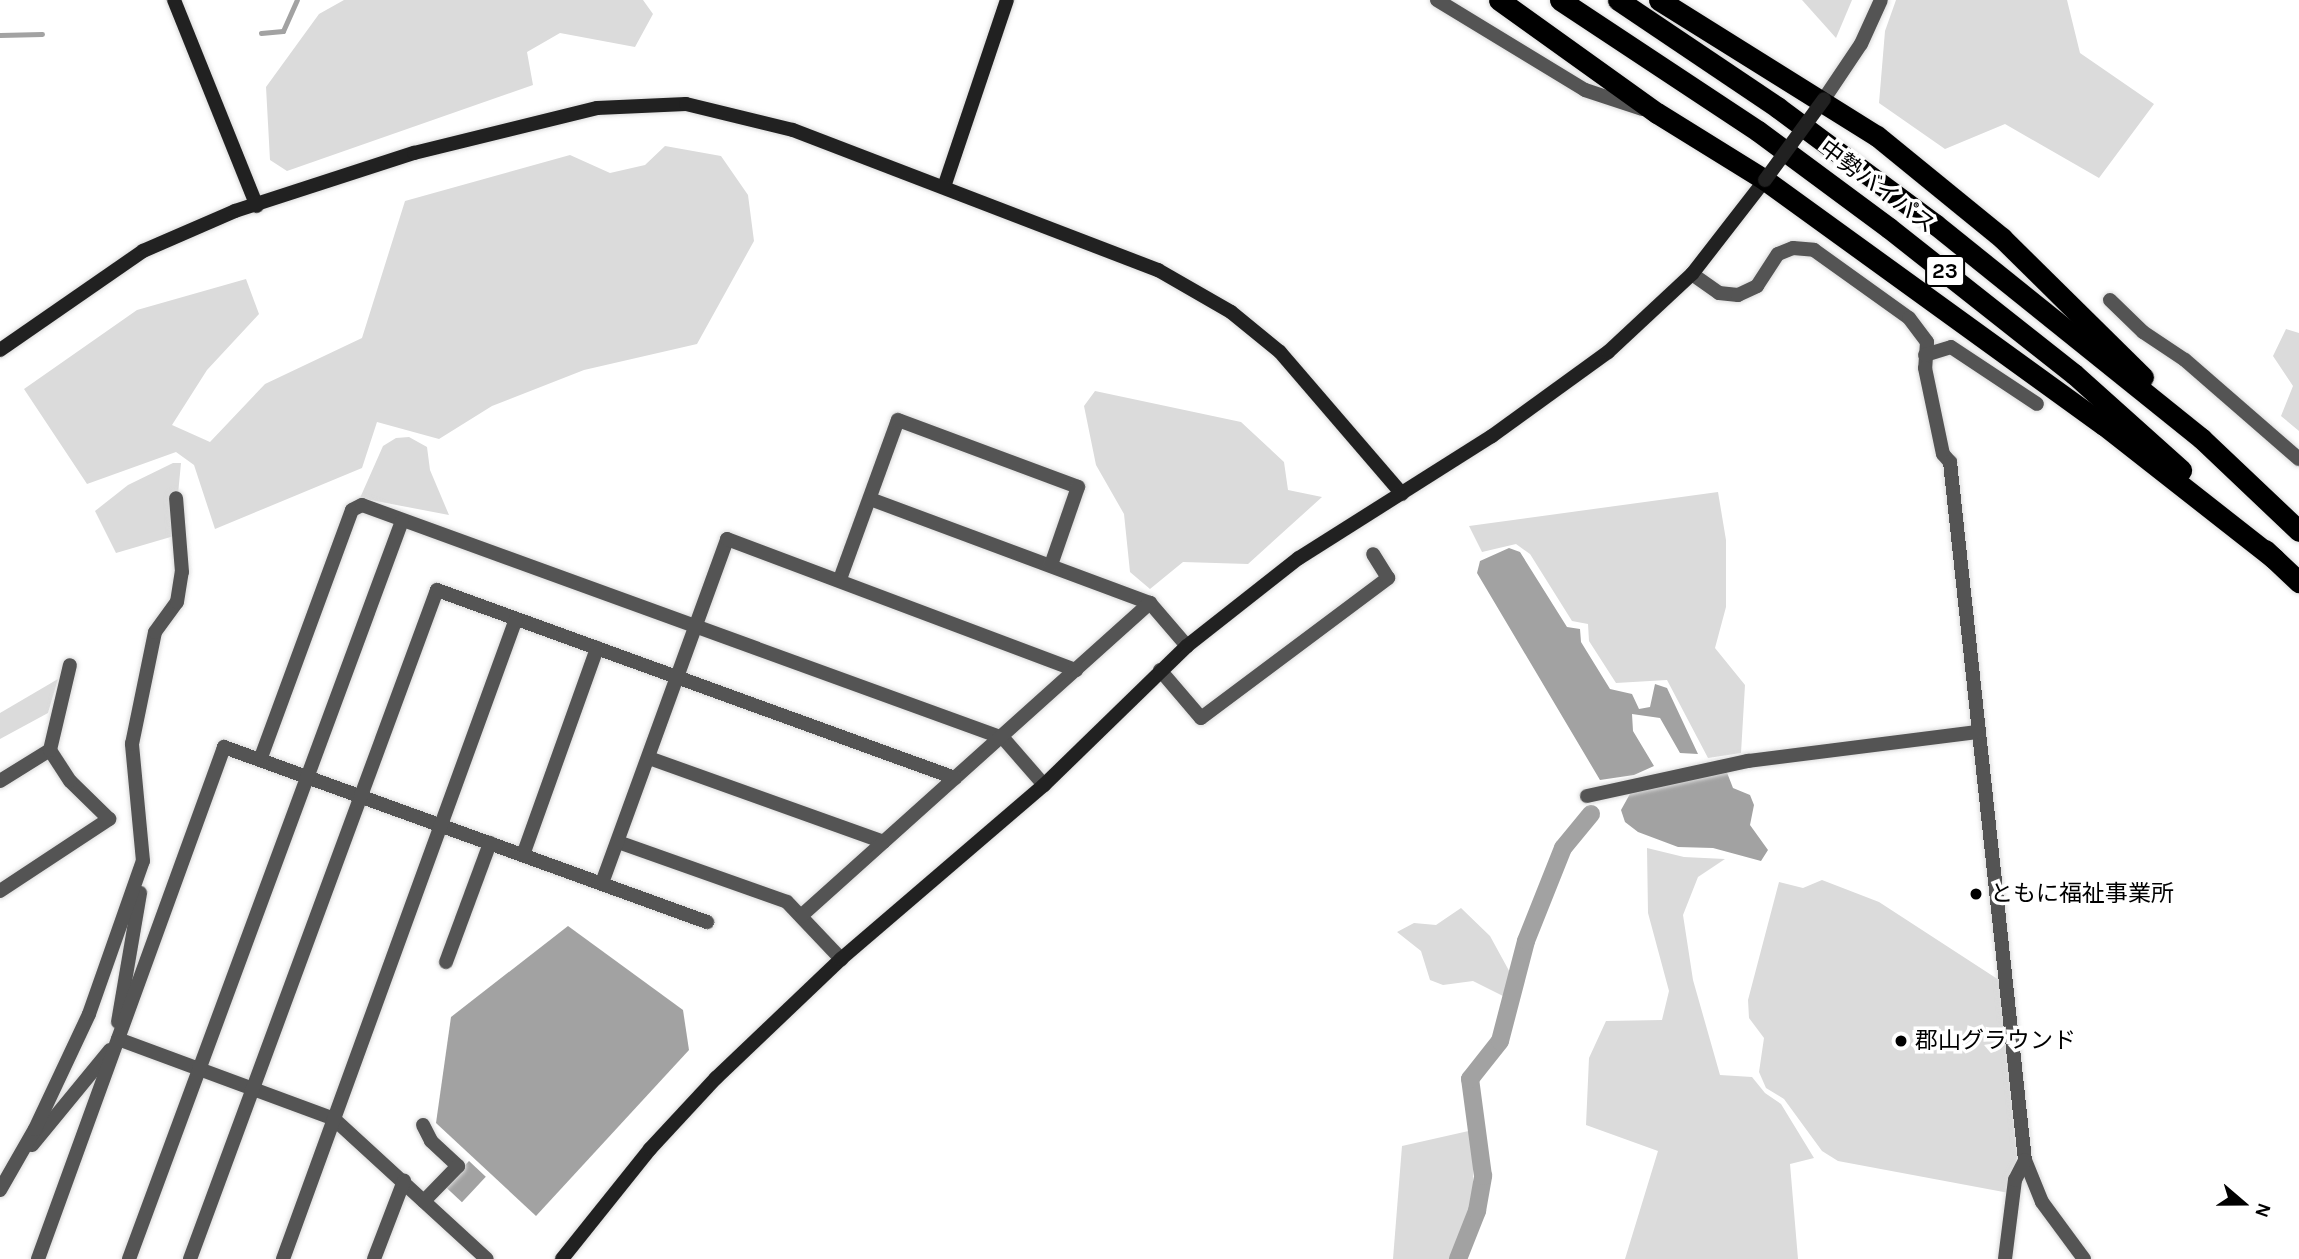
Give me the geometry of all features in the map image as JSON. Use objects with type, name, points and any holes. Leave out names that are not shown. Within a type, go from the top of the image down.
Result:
[{"type":"highway","points":[[1499,0],[1657,113],[1765,180],[2104,425],[2275,559]]},
{"type":"highway","name":"中勢バイパス","points":[[1560,0],[1758,131],[1943,269],[2155,446],[2299,582]]},
{"type":"highway","name":"中勢バイパス","points":[[1618,0],[1853,162],[2201,438],[2299,531]]},
{"type":"highway","points":[[1659,0],[1824,99],[1877,136],[2002,238],[2098,330],[2201,438]]},
{"type":"street","points":[[174,0],[257,206]]},
{"type":"street","points":[[944,187],[1007,0]]},
{"type":"street","points":[[1437,0],[1585,90],[1657,113]]},
{"type":"street","points":[[562,1259],[680,1115],[841,959],[1044,785],[1187,646],[1299,558],[1402,494],[1608,352],[1692,274],[1824,99],[1861,44],[1881,0]]},
{"type":"street","points":[[0,350],[144,251],[182,232],[414,153],[597,108],[655,103],[686,104],[755,118],[944,187],[1158,270],[1231,312],[1280,352],[1402,494]]},
{"type":"street","points":[[1692,274],[1719,293],[1738,295],[1757,286],[1772,259],[1785,250],[1814,250],[1920,328],[1943,454],[1950,462],[1976,732],[2025,1160],[2042,1202],[2084,1259]]},
{"type":"street","points":[[2110,300],[2143,332],[2185,360],[2299,459]]},
{"type":"street","points":[[1925,355],[1951,347],[2037,404]]},
{"type":"street","points":[[840,579],[898,420],[1078,486],[1051,565]]},
{"type":"street","points":[[18,1160],[118,1039],[143,861],[132,744],[155,632],[177,602],[182,572],[176,498]]},
{"type":"street","points":[[870,499],[1150,603],[1187,646]]},
{"type":"street","points":[[260,760],[352,510],[362,505],[697,624],[1003,738],[1044,785]]},
{"type":"street","points":[[129,1259],[402,521]]},
{"type":"street","points":[[602,883],[727,539],[840,579],[1076,670]]},
{"type":"street","points":[[1160,670],[1201,718],[1388,578],[1373,554]]},
{"type":"street","points":[[190,1259],[437,590],[955,778]]},
{"type":"street","points":[[801,916],[1003,738],[1150,603]]},
{"type":"street","points":[[283,1259],[516,619]]},
{"type":"street","points":[[523,855],[597,648]]},
{"type":"street","points":[[0,780],[50,750],[70,666]]},
{"type":"street","points":[[1587,796],[1748,761],[1976,732]]},
{"type":"street","points":[[38,1259],[224,747],[708,922]]},
{"type":"street","points":[[0,891],[109,819],[70,781],[50,750]]},
{"type":"street","points":[[649,758],[883,842]]},
{"type":"street","points":[[618,842],[788,902],[841,959]]},
{"type":"street","points":[[446,962],[490,843]]},
{"type":"street","points":[[0,1190],[18,1160],[89,1014],[143,861]]},
{"type":"street","points":[[118,1039],[334,1119],[404,1181],[483,1258]]},
{"type":"street","points":[[423,1125],[431,1141],[458,1166],[424,1201]]},
{"type":"street","points":[[2005,1259],[2015,1180],[2025,1160]]},
{"type":"street","points":[[374,1259],[404,1181]]},
{"type":"shaded area","points":[[344,0],[643,0],[653,14],[635,47],[560,33],[527,52],[533,85],[287,171],[270,160],[266,87],[319,14]]},
{"type":"shaded area","points":[[1802,0],[1852,0],[1836,38]]},
{"type":"shaded area","points":[[1896,0],[2067,0],[2080,53],[2154,104],[2099,178],[2005,124],[1945,149],[1879,103],[1885,31]]},
{"type":"shaded area","points":[[665,146],[721,156],[748,195],[754,241],[697,344],[584,370],[492,406],[439,439],[377,422],[362,468],[215,529],[194,465],[176,452],[87,484],[24,389],[137,310],[246,279],[259,314],[207,370],[172,425],[210,442],[265,384],[362,338],[405,201],[570,155],[610,173],[645,165]]},
{"type":"shaded area","points":[[2286,329],[2299,333],[2299,431],[2281,416],[2293,386],[2273,356]]},
{"type":"shaded area","points":[[1095,391],[1241,422],[1284,462],[1288,490],[1322,497],[1248,564],[1183,562],[1150,589],[1130,572],[1124,514],[1096,465],[1084,406]]},
{"type":"shaded area","points":[[409,437],[427,447],[430,470],[449,515],[360,498],[383,446],[396,438]]},
{"type":"shaded area","points":[[173,463],[181,463],[174,536],[116,553],[95,511],[128,485]]},
{"type":"shaded area","points":[[1718,492],[1726,540],[1726,607],[1715,648],[1745,685],[1741,753],[1708,758],[1667,680],[1616,683],[1589,641],[1588,624],[1572,621],[1530,554],[1516,544],[1482,552],[1469,526]]},
{"type":"shaded area","points":[[1509,548],[1520,552],[1567,627],[1580,629],[1581,642],[1610,689],[1632,694],[1639,709],[1650,707],[1655,684],[1667,688],[1698,754],[1680,753],[1660,718],[1632,714],[1633,731],[1654,766],[1634,775],[1600,780],[1477,573],[1480,561]]},
{"type":"shaded area","points":[[58,679],[48,713],[0,739],[0,713]]},
{"type":"shaded area","points":[[1726,770],[1733,788],[1750,795],[1754,805],[1750,825],[1768,850],[1761,861],[1713,848],[1678,847],[1638,832],[1625,822],[1621,810],[1631,792]]},
{"type":"shaded area","points":[[1647,848],[1684,857],[1725,859],[1698,877],[1683,915],[1693,980],[1720,1075],[1752,1077],[1765,1093],[1781,1104],[1814,1158],[1790,1164],[1798,1259],[1625,1259],[1658,1151],[1586,1125],[1589,1058],[1606,1021],[1662,1020],[1669,991],[1648,913]]},
{"type":"shaded area","points":[[1822,880],[1879,902],[1999,980],[2017,1157],[2009,1193],[1838,1161],[1822,1151],[1784,1099],[1766,1088],[1759,1072],[1764,1038],[1749,1018],[1748,1000],[1779,882],[1803,888]]},
{"type":"shaded area","points":[[1461,908],[1490,936],[1513,978],[1503,996],[1473,981],[1443,985],[1430,980],[1421,951],[1397,932],[1414,923],[1436,925]]},
{"type":"shaded area","points":[[568,926],[683,1010],[689,1050],[536,1216],[436,1123],[451,1017]]},
{"type":"shaded area","points":[[1473,1130],[1473,1231],[1461,1259],[1393,1259],[1402,1146]]},
{"type":"shaded area","points":[[469,1161],[486,1177],[462,1202],[445,1187]]},
{"type":"waterway","points":[[261,33],[283,31],[297,0]]},
{"type":"waterway","points":[[0,35],[42,34]]},
{"type":"waterway","points":[[1458,1259],[1477,1211],[1483,1176],[1470,1079],[1500,1041],[1526,941],[1563,848],[1591,814]]},
{"type":"place","name":"ともに福祉事業所","points":[[1976,894]]},
{"type":"place","name":"郡山グラウンド","points":[[1901,1041]]}]
